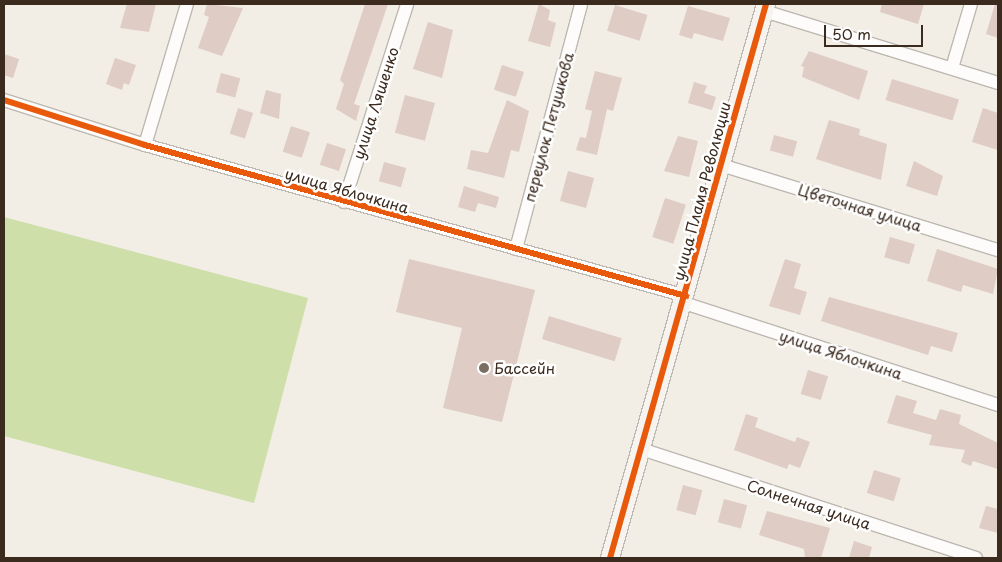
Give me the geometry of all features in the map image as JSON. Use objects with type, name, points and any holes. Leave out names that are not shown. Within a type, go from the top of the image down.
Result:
[{"type":"street","points":[[145,146],[187,4]]},
{"type":"street","name":"улица Ляшенко","points":[[344,202],[407,4]]},
{"type":"street","name":"переулок Петушкова","points":[[516,249],[581,4]]},
{"type":"street","points":[[952,68],[971,4]]},
{"type":"street","points":[[765,8],[998,83]]},
{"type":"street","name":"улица Пламя Революции","points":[[610,558],[685,299],[765,8]]},
{"type":"street","name":"улица Яблочкина","points":[[4,100],[145,146],[516,249],[685,299],[998,405]]},
{"type":"street","name":"Цветочная улица","points":[[722,165],[998,250]]},
{"type":"street","name":"Солнечная улица","points":[[641,449],[976,558]]},
{"type":"green space","points":[[4,217],[308,298],[254,503],[4,436]]},
{"type":"building","points":[[127,4],[156,4],[149,32],[120,28]]},
{"type":"building","points":[[207,4],[243,8],[222,56],[198,48],[209,17],[204,15]]},
{"type":"building","points":[[365,4],[388,4],[354,104],[360,106],[356,121],[336,109],[344,84],[340,80]]},
{"type":"building","points":[[539,4],[550,10],[548,20],[556,23],[550,47],[528,41]]},
{"type":"building","points":[[882,4],[924,4],[918,24],[880,12]]},
{"type":"building","points":[[995,4],[998,4],[998,38],[986,34]]},
{"type":"building","points":[[615,5],[648,15],[640,41],[607,31]]},
{"type":"building","points":[[688,6],[730,18],[723,41],[694,33],[692,39],[679,35]]},
{"type":"building","points":[[428,22],[453,30],[442,78],[413,69]]},
{"type":"building","points":[[809,51],[868,71],[859,100],[802,77],[804,67],[801,66]]},
{"type":"building","points":[[4,54],[19,59],[13,78],[4,75]]},
{"type":"building","points":[[115,58],[136,65],[129,85],[124,83],[122,90],[106,84]]},
{"type":"building","points":[[502,65],[524,72],[516,97],[494,90]]},
{"type":"building","points":[[595,71],[622,78],[613,111],[607,109],[597,155],[576,150],[580,137],[586,138],[592,111],[585,109]]},
{"type":"building","points":[[221,73],[240,78],[235,97],[216,92]]},
{"type":"building","points":[[892,79],[959,99],[953,121],[886,100]]},
{"type":"building","points":[[694,82],[707,86],[704,93],[716,97],[712,110],[688,103]]},
{"type":"building","points":[[266,90],[281,94],[279,119],[260,113]]},
{"type":"building","points":[[405,95],[435,103],[425,141],[395,133]]},
{"type":"building","points":[[507,100],[529,111],[519,152],[511,150],[504,178],[467,169],[471,150],[488,153]]},
{"type":"building","points":[[238,108],[253,113],[245,139],[230,134]]},
{"type":"building","points":[[983,108],[998,113],[998,150],[972,142]]},
{"type":"building","points":[[829,120],[860,129],[859,135],[887,144],[881,180],[816,159]]},
{"type":"building","points":[[291,126],[310,132],[302,158],[283,152]]},
{"type":"building","points":[[774,135],[797,141],[793,157],[770,150]]},
{"type":"building","points":[[678,136],[698,141],[689,177],[664,171]]},
{"type":"building","points":[[327,143],[346,149],[339,171],[320,165]]},
{"type":"building","points":[[914,161],[943,176],[937,196],[906,186]]},
{"type":"building","points":[[384,162],[406,168],[401,187],[379,181]]},
{"type":"building","points":[[568,171],[594,178],[586,208],[560,201]]},
{"type":"building","points":[[464,186],[499,197],[496,208],[478,203],[475,212],[458,207]]},
{"type":"building","points":[[665,198],[686,205],[673,244],[652,237]]},
{"type":"building","points":[[890,237],[915,244],[909,264],[884,257]]},
{"type":"building","points":[[937,249],[998,269],[993,294],[963,285],[961,292],[927,281]]},
{"type":"building","name":"Бассейн","points":[[409,259],[535,290],[502,422],[443,408],[462,328],[396,312]]},
{"type":"building","points":[[785,259],[801,264],[794,288],[807,292],[800,315],[769,306]]},
{"type":"building","points":[[829,297],[958,333],[952,352],[931,346],[928,355],[821,321]]},
{"type":"building","points":[[549,316],[622,338],[615,361],[542,339]]},
{"type":"building","points":[[808,370],[828,376],[821,400],[801,394]]},
{"type":"building","points":[[896,395],[917,401],[913,413],[936,420],[940,409],[961,415],[959,424],[998,443],[998,469],[973,461],[971,466],[961,462],[965,450],[929,445],[932,435],[887,423]]},
{"type":"building","points":[[746,414],[758,418],[755,427],[795,442],[797,437],[810,442],[800,468],[789,464],[787,469],[734,450]]},
{"type":"building","points":[[874,470],[901,478],[894,501],[867,493]]},
{"type":"building","points":[[683,485],[702,490],[696,515],[676,510]]},
{"type":"building","points":[[724,499],[747,505],[741,528],[718,522]]},
{"type":"building","points":[[986,506],[998,509],[998,533],[979,528]]},
{"type":"building","points":[[767,511],[830,528],[821,558],[805,558],[804,549],[759,535]]},
{"type":"building","points":[[854,541],[872,547],[869,558],[849,558]]},
{"type":"cycle path","points":[[610,558],[766,4]]},
{"type":"cycle path","points":[[4,100],[145,145],[686,296]]},
{"type":"place","name":"Бассейн","points":[[484,368]]}]
